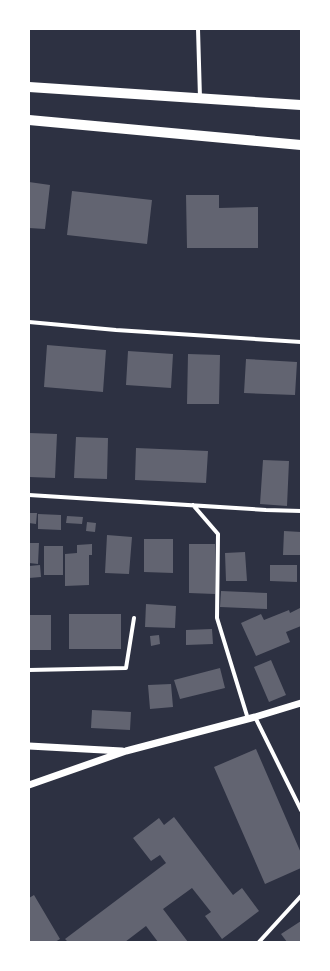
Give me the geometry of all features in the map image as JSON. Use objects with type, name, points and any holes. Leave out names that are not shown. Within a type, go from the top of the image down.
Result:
[{"type":"main road","points":[[29,87],[301,105]]},
{"type":"main road","points":[[29,120],[301,145]]},
{"type":"street","points":[[198,29],[200,98]]},
{"type":"street","points":[[29,322],[301,342]]},
{"type":"street","points":[[29,495],[301,511]]},
{"type":"street","points":[[194,505],[218,534],[217,618],[252,718],[301,810]]},
{"type":"street","points":[[29,670],[126,668],[134,618]]},
{"type":"street","points":[[29,785],[126,751],[252,718],[301,703]]},
{"type":"street","points":[[29,746],[126,751]]},
{"type":"street","points":[[259,942],[301,896]]},
{"type":"building","points":[[29,182],[50,185],[45,229],[29,228]]},
{"type":"building","points":[[72,191],[152,200],[147,244],[67,235]]},
{"type":"building","points":[[186,195],[219,195],[219,208],[258,207],[258,248],[187,248]]},
{"type":"building","points":[[47,345],[106,350],[103,392],[44,387]]},
{"type":"building","points":[[128,351],[173,354],[171,388],[126,385]]},
{"type":"building","points":[[188,354],[220,355],[219,404],[187,404]]},
{"type":"building","points":[[246,359],[297,362],[295,395],[244,393]]},
{"type":"building","points":[[29,433],[57,434],[55,478],[29,477]]},
{"type":"building","points":[[76,437],[108,438],[107,479],[74,478]]},
{"type":"building","points":[[136,448],[208,451],[206,483],[135,480]]},
{"type":"building","points":[[263,460],[289,461],[287,506],[260,504]]},
{"type":"building","points":[[29,513],[37,513],[36,524],[29,523]]},
{"type":"building","points":[[38,514],[61,515],[61,530],[38,529]]},
{"type":"building","points":[[67,516],[83,517],[82,524],[66,523]]},
{"type":"building","points":[[87,522],[96,523],[95,532],[86,531]]},
{"type":"building","points":[[284,531],[301,532],[301,555],[283,555]]},
{"type":"building","points":[[107,535],[132,537],[129,574],[105,573]]},
{"type":"building","points":[[144,539],[173,539],[173,573],[144,572]]},
{"type":"building","points":[[29,543],[39,543],[38,564],[29,563]]},
{"type":"building","points":[[92,544],[92,555],[89,555],[89,585],[65,586],[65,554],[77,553],[77,545]]},
{"type":"building","points":[[189,544],[215,544],[215,594],[189,593]]},
{"type":"building","points":[[44,546],[63,546],[63,575],[44,575]]},
{"type":"building","points":[[245,552],[247,581],[226,581],[225,553]]},
{"type":"building","points":[[40,565],[41,577],[29,578],[29,566]]},
{"type":"building","points":[[270,565],[297,565],[297,582],[270,581]]},
{"type":"building","points":[[221,591],[267,593],[267,609],[220,607]]},
{"type":"building","points":[[146,604],[176,606],[175,628],[145,627]]},
{"type":"building","points":[[300,608],[301,626],[286,632],[290,642],[256,656],[241,623],[261,614],[264,620],[289,610],[290,613]]},
{"type":"building","points":[[69,614],[121,614],[121,649],[69,649]]},
{"type":"building","points":[[29,615],[51,615],[51,650],[29,650]]},
{"type":"building","points":[[212,629],[213,644],[186,645],[186,630]]},
{"type":"building","points":[[159,635],[160,644],[151,646],[150,636]]},
{"type":"building","points":[[271,660],[286,695],[269,702],[254,667]]},
{"type":"building","points":[[220,668],[225,688],[180,699],[174,680]]},
{"type":"building","points":[[171,684],[173,707],[150,709],[148,685]]},
{"type":"building","points":[[92,710],[131,712],[130,730],[91,728]]},
{"type":"building","points":[[256,749],[301,853],[301,868],[265,884],[214,767]]},
{"type":"building","points":[[174,817],[233,895],[242,888],[259,911],[222,939],[205,916],[211,912],[192,888],[163,909],[188,942],[158,942],[146,926],[125,942],[68,942],[65,939],[166,863],[160,855],[151,861],[133,838],[159,818],[164,825]]},
{"type":"building","points":[[34,895],[60,939],[55,942],[29,942],[29,898]]},
{"type":"building","points":[[301,921],[301,942],[287,942],[281,934]]}]
